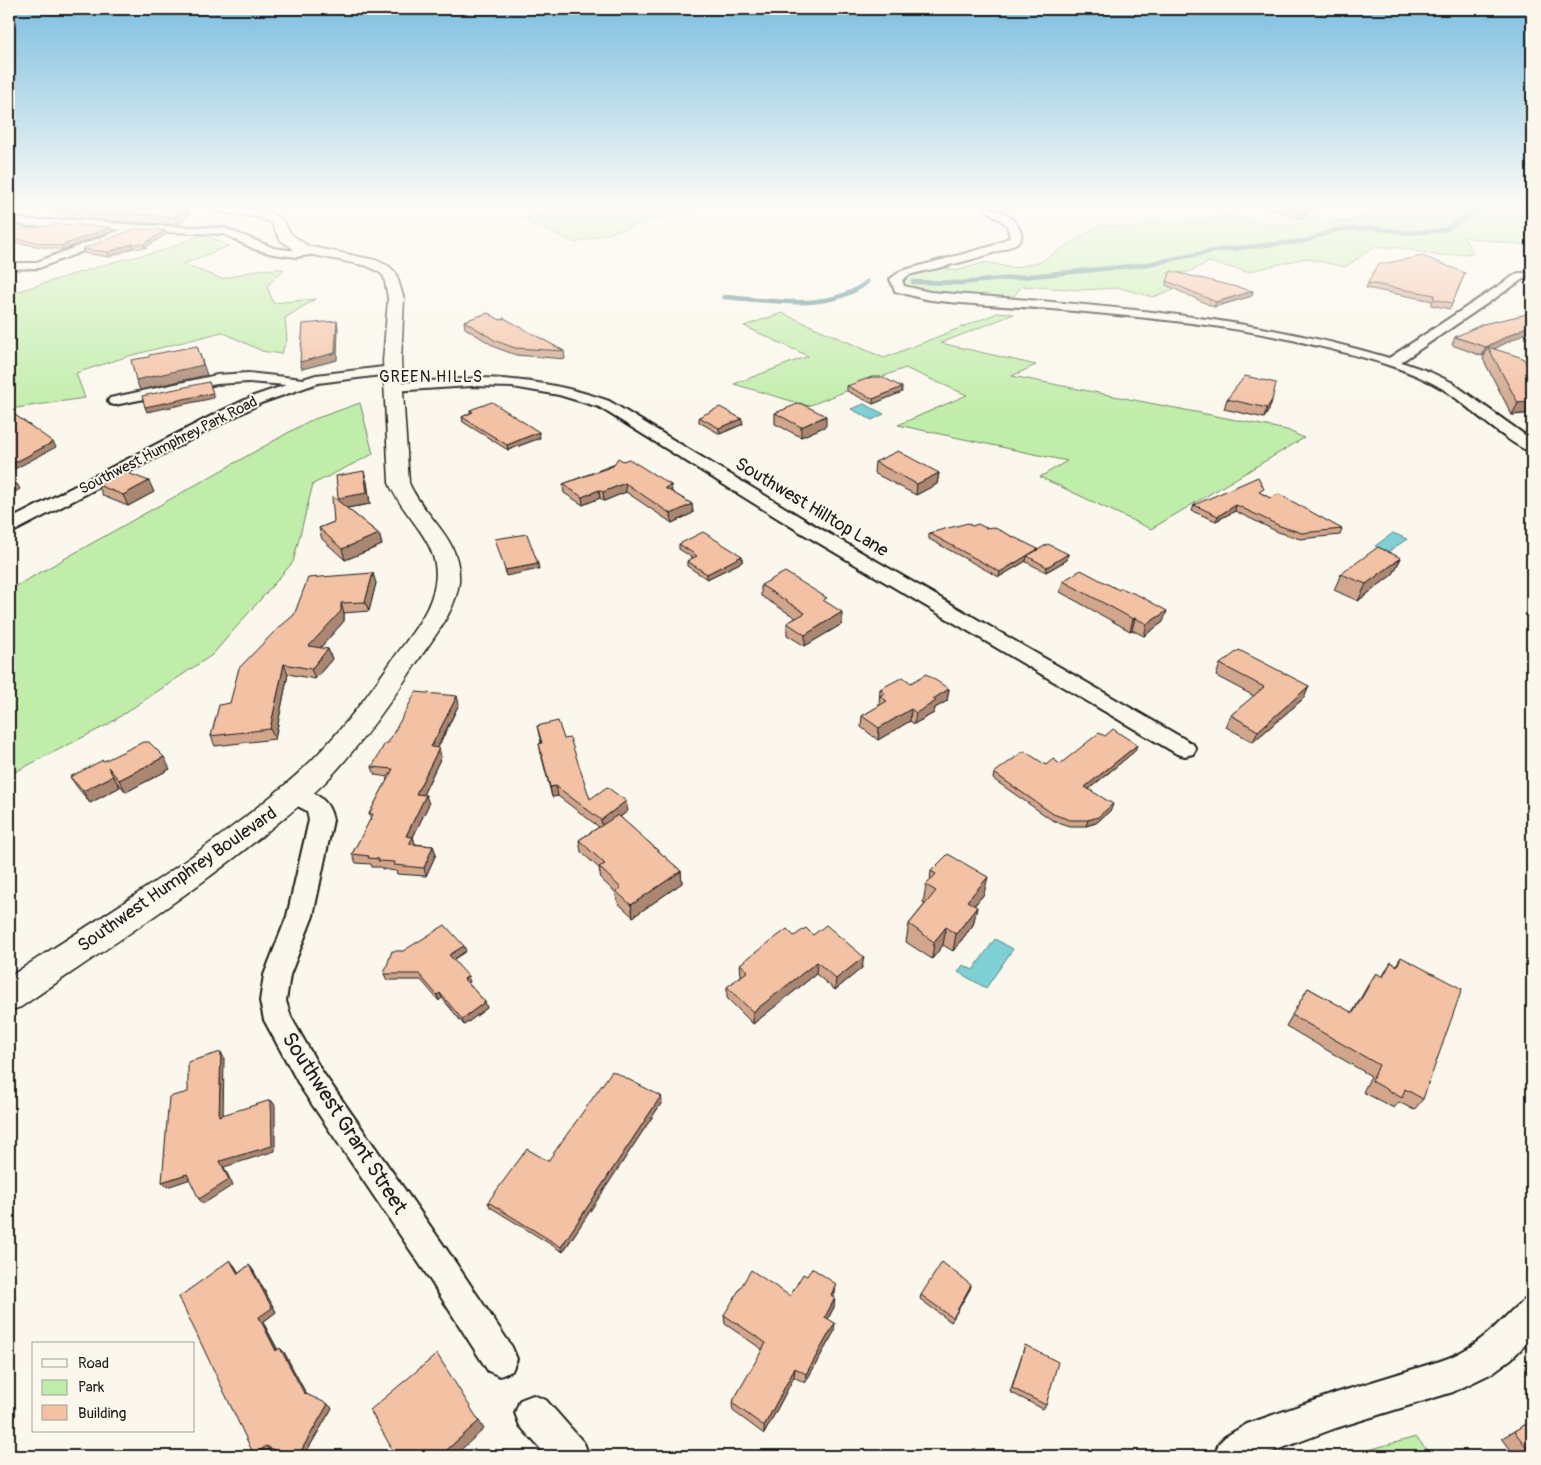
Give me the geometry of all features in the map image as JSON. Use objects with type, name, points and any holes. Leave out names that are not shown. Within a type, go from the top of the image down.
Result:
[{"type":"main road","name":"Southwest Humphrey Boulevard","points":[[9,996],[216,855],[294,794],[323,766],[367,716],[427,629],[444,593],[448,570],[441,545],[410,505],[399,483],[393,378],[396,299],[392,276]]},
{"type":"street","points":[[900,276],[896,279],[899,288],[930,296],[1117,313],[1233,326],[1308,340],[1424,374],[1442,384],[1507,432],[1532,447]]},
{"type":"street","points":[[1391,363],[1520,276]]},
{"type":"street","name":"Southwest Humphrey Park Road","points":[[9,527],[224,415],[303,382],[337,375],[393,378]]},
{"type":"street","points":[[115,401],[212,380],[253,377],[303,382]]},
{"type":"street","name":"Southwest Hilltop Lane","points":[[393,378],[514,384],[553,389],[604,404],[801,524],[1185,749]]},
{"type":"street","name":"Southwest Grant Street","points":[[294,794],[312,801],[320,808],[321,820],[300,916],[277,975],[274,1001],[278,1020],[288,1042],[311,1079],[438,1264],[500,1359]]},
{"type":"street","points":[[1232,1456],[1244,1446],[1262,1437],[1307,1420],[1458,1373],[1484,1358],[1502,1344],[1522,1326],[1532,1313]]},
{"type":"street","points":[[533,1412],[571,1456]]},
{"type":"green space","points":[[67,276],[215,276],[222,279],[232,276],[277,276],[267,286],[273,303],[315,299],[285,318],[287,340],[281,354],[262,351],[222,332],[129,356],[76,373],[85,398],[9,409],[9,294]]},
{"type":"green space","points":[[906,276],[1170,276],[1180,287],[1153,297],[1120,288],[1082,290],[1022,286],[1010,301],[924,292],[904,285]]},
{"type":"green space","points":[[1000,312],[1014,314],[941,343],[1036,365],[1012,376],[1287,430],[1304,438],[1151,529],[1040,477],[1067,461],[898,425],[967,395],[905,368],[808,406],[734,384],[808,356],[744,326],[782,313],[884,358]]},
{"type":"green space","points":[[360,403],[373,454],[313,484],[293,562],[212,655],[107,725],[9,775],[9,590],[309,421]]},
{"type":"green space","points":[[1416,1437],[1432,1456],[1346,1456]]},
{"type":"water","points":[[864,404],[884,414],[872,420],[851,409]]},
{"type":"water","points":[[1393,533],[1407,539],[1388,552],[1375,546]]},
{"type":"water","points":[[995,939],[1013,949],[986,988],[958,972],[963,965],[973,970]]},
{"type":"building","points":[[1169,276],[1193,276],[1253,291],[1216,302],[1167,281]]},
{"type":"building","points":[[1371,276],[1464,276],[1452,303],[1433,299],[1435,295],[1368,283]]},
{"type":"building","points":[[488,313],[500,320],[504,318],[564,351],[515,348],[496,341],[464,321]]},
{"type":"building","points":[[1532,313],[1532,324],[1486,347],[1455,337],[1483,324]]},
{"type":"building","points":[[337,321],[335,353],[300,362],[303,324]]},
{"type":"building","points":[[197,346],[203,365],[136,380],[131,360]]},
{"type":"building","points":[[1488,347],[1523,358],[1532,374],[1532,401],[1518,403]]},
{"type":"building","points":[[1245,376],[1276,383],[1272,400],[1267,408],[1227,399]]},
{"type":"building","points":[[872,377],[882,377],[902,387],[873,399],[847,386]]},
{"type":"building","points":[[209,382],[213,393],[145,407],[142,396]]},
{"type":"building","points":[[492,402],[539,432],[507,445],[462,417],[473,412],[470,410]]},
{"type":"building","points":[[800,403],[826,416],[801,427],[775,413]]},
{"type":"building","points":[[720,407],[742,419],[719,428],[699,417]]},
{"type":"building","points":[[9,412],[53,442],[9,466]]},
{"type":"building","points":[[898,451],[939,473],[917,484],[875,462]]},
{"type":"building","points":[[618,458],[623,461],[629,459],[671,485],[665,488],[692,504],[671,514],[625,483],[603,492],[599,490],[582,497],[563,484],[613,466]]},
{"type":"building","points":[[364,471],[367,493],[338,498],[336,476]]},
{"type":"building","points":[[125,472],[149,481],[123,495],[98,485]]},
{"type":"building","points":[[1258,477],[1264,489],[1259,492],[1270,498],[1279,494],[1342,529],[1302,533],[1280,526],[1236,505],[1218,516],[1194,505]]},
{"type":"building","points":[[9,482],[17,484],[9,489]]},
{"type":"building","points":[[332,496],[379,534],[342,549],[319,528],[334,522]]},
{"type":"building","points":[[968,523],[972,526],[978,524],[986,528],[993,527],[1038,549],[1000,572],[929,533]]},
{"type":"building","points":[[703,532],[742,556],[707,574],[687,561],[697,556],[679,544]]},
{"type":"building","points":[[527,534],[538,564],[505,570],[495,539]]},
{"type":"building","points":[[1048,544],[1068,554],[1047,567],[1027,556]]},
{"type":"building","points":[[1378,547],[1401,558],[1366,584],[1341,574]]},
{"type":"building","points":[[1081,570],[1119,590],[1121,588],[1140,596],[1167,611],[1147,624],[1135,618],[1133,619],[1063,581]]},
{"type":"building","points":[[785,572],[827,598],[823,600],[842,612],[805,635],[787,623],[805,613],[761,585]]},
{"type":"building","points":[[373,573],[365,602],[341,603],[341,611],[309,646],[328,649],[311,669],[284,664],[270,729],[211,736],[219,705],[230,703],[239,668],[275,631],[294,615],[308,578]]},
{"type":"building","points":[[1239,650],[1309,686],[1258,731],[1231,715],[1264,687],[1220,664]]},
{"type":"building","points":[[926,674],[949,689],[933,699],[936,701],[916,713],[911,709],[879,728],[862,716],[887,701],[880,696],[885,693],[880,689],[903,677],[911,683]]},
{"type":"building","points":[[416,692],[457,696],[431,747],[439,748],[416,794],[426,795],[406,836],[413,837],[409,844],[433,846],[424,868],[394,865],[395,862],[378,861],[379,859],[368,858],[369,856],[352,854],[373,814],[369,814],[393,769],[372,767],[385,743],[388,743]]},
{"type":"building","points":[[558,721],[564,739],[570,738],[590,799],[607,787],[626,801],[601,820],[556,786],[550,787],[539,744],[542,743],[537,726]]},
{"type":"building","points":[[1113,729],[1137,745],[1085,787],[1113,804],[1098,817],[1088,820],[1070,820],[1053,814],[994,773],[1024,751],[1046,765],[1053,759],[1060,764],[1099,733],[1105,736]]},
{"type":"building","points":[[143,742],[149,742],[164,757],[119,780],[108,767],[113,776],[83,791],[70,777],[103,760]]},
{"type":"building","points":[[618,815],[681,871],[631,905],[616,891],[621,888],[599,867],[605,864],[579,840]]},
{"type":"building","points":[[948,854],[988,877],[967,901],[977,907],[956,934],[946,927],[934,942],[909,924],[936,891],[926,885],[936,874],[931,871]]},
{"type":"building","points":[[445,925],[464,946],[449,955],[468,976],[464,979],[485,1002],[462,1019],[440,993],[437,995],[419,974],[384,974],[392,951],[403,951]]},
{"type":"building","points":[[826,925],[864,957],[836,979],[817,962],[753,1012],[727,987],[748,971],[740,964],[787,929],[794,936],[806,928],[813,935]]},
{"type":"building","points":[[1401,957],[1462,989],[1423,1099],[1405,1089],[1402,1098],[1372,1081],[1379,1065],[1292,1015],[1308,988],[1353,1013],[1376,973],[1383,977],[1391,962],[1397,966]]},
{"type":"building","points":[[221,1052],[219,1116],[271,1100],[272,1146],[220,1161],[229,1180],[199,1199],[187,1174],[162,1182],[169,1097],[188,1092],[188,1062]]},
{"type":"building","points":[[612,1071],[661,1096],[561,1247],[488,1202],[527,1149],[548,1161]]},
{"type":"building","points":[[230,1260],[238,1274],[249,1265],[272,1308],[259,1317],[276,1351],[280,1348],[304,1393],[328,1404],[298,1456],[287,1456],[266,1446],[254,1455],[179,1297]]},
{"type":"building","points":[[942,1262],[971,1285],[953,1318],[921,1295]]},
{"type":"building","points":[[812,1268],[836,1284],[831,1295],[835,1298],[825,1317],[835,1323],[806,1374],[795,1368],[764,1426],[732,1403],[766,1343],[724,1315],[751,1270],[790,1296],[803,1274],[807,1276]]},
{"type":"building","points":[[1025,1345],[1058,1362],[1046,1405],[1012,1388]]},
{"type":"building","points":[[437,1354],[479,1421],[440,1456],[396,1456],[370,1410]]},
{"type":"building","points":[[1532,1421],[1532,1454],[1514,1431]]},
{"type":"waterway","points":[[913,282],[961,283],[1028,276]]},
{"type":"waterway","points":[[724,297],[779,302],[817,301],[835,298],[852,292],[867,282]]},
{"type":"district","name":"GREEN HILLS","points":[[431,376]]}]
